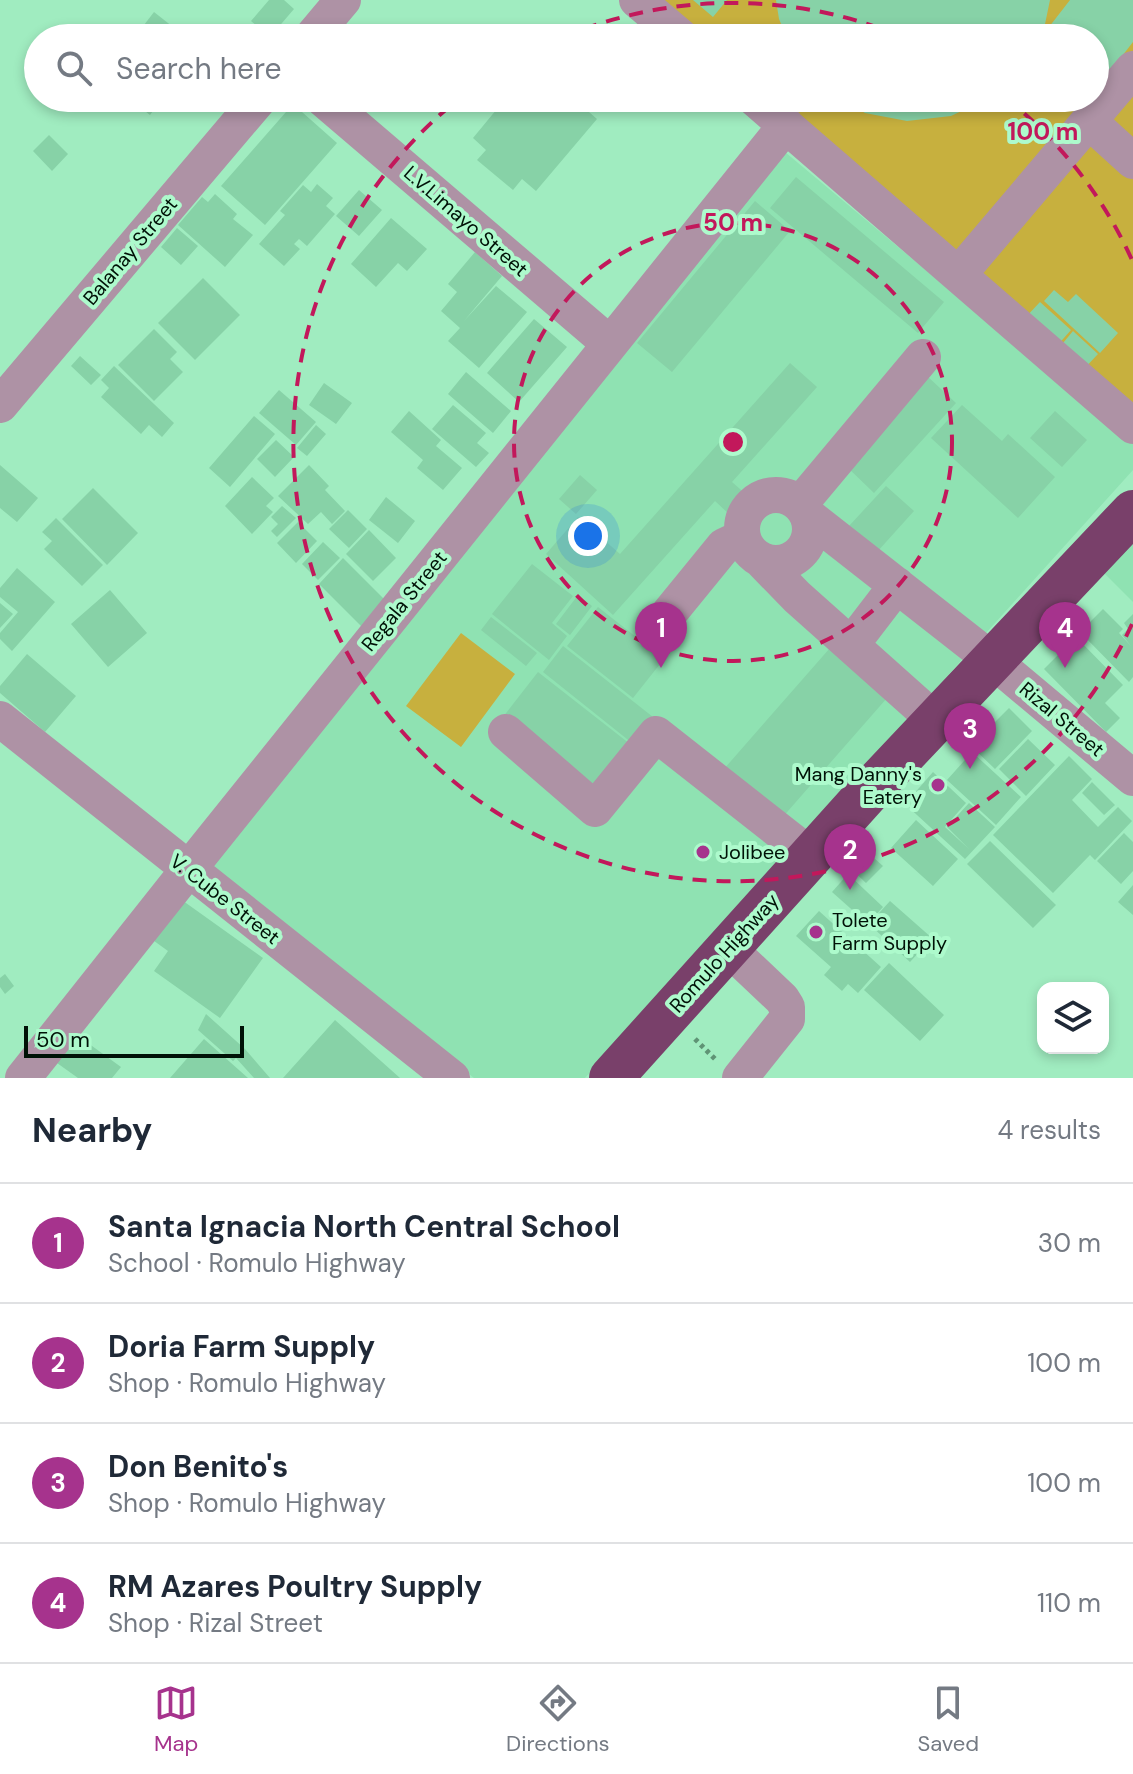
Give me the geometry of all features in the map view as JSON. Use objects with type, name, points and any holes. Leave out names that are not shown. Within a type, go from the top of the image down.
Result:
[{"type":"highway","name":"Romulo Highway","points":[[629,1072],[670,1014],[810,855],[992,660],[1127,531]]},
{"type":"street","points":[[323,24],[343,0]]},
{"type":"street","points":[[637,0],[665,24]]},
{"type":"street","points":[[1109,97],[1133,69]]},
{"type":"street","name":"Balanay Street","points":[[0,405],[248,112]]},
{"type":"street","name":"L.V.Limayo Street","points":[[338,112],[610,344]]},
{"type":"street","points":[[771,112],[1133,426]]},
{"type":"street","points":[[959,274],[1097,112]]},
{"type":"street","points":[[1089,121],[1133,161]]},
{"type":"street","name":"Regala Street","points":[[23,1078],[786,125]]},
{"type":"street","points":[[804,509],[923,357]]},
{"type":"street","points":[[662,622],[724,546],[752,550],[776,564],[789,562],[800,554],[808,542],[810,529],[804,509],[784,495],[766,495],[751,504],[742,520],[752,550],[936,721]]},
{"type":"street","name":"Rizal Street","points":[[804,509],[1133,778]]},
{"type":"street","points":[[851,645],[897,585]]},
{"type":"street","name":"V. Cube Street","points":[[0,719],[452,1078]]},
{"type":"street","points":[[506,732],[595,809],[656,734],[810,855]]},
{"type":"street","points":[[728,948],[787,1007],[787,1019],[732,1073]]},
{"type":"path","points":[[670,1014],[732,1073]]},
{"type":"shaded area","points":[[640,0],[1133,0],[1133,420],[772,112],[1109,112],[1109,24],[668,24]]},
{"type":"shaded area","points":[[785,152],[1133,444],[1133,470],[585,1078],[474,1078],[208,865]]},
{"type":"shaded area","points":[[1133,527],[1133,602],[1097,566]]},
{"type":"shaded area","points":[[461,633],[515,674],[461,747],[406,706]]},
{"type":"building","points":[[269,0],[284,0],[294,9],[281,24],[255,24],[251,21]]},
{"type":"building","points":[[693,0],[727,0],[713,17]]},
{"type":"building","points":[[776,0],[1050,0],[1045,24],[781,24]]},
{"type":"building","points":[[1070,0],[1133,0],[1133,42],[1109,73],[1109,24],[1051,24]]},
{"type":"building","points":[[154,12],[169,24],[145,24]]},
{"type":"building","points":[[644,15],[655,24],[637,24]]},
{"type":"building","points":[[286,112],[302,112],[337,143],[265,225],[221,186]]},
{"type":"building","points":[[494,112],[589,112],[597,119],[536,191],[522,179],[513,190],[477,160],[486,150],[473,138]]},
{"type":"building","points":[[959,112],[951,116],[907,121],[865,113]]},
{"type":"building","points":[[49,135],[68,154],[52,171],[33,151]]},
{"type":"building","points":[[796,177],[944,302],[918,333],[770,208]]},
{"type":"building","points":[[317,184],[333,198],[326,206],[335,214],[307,246],[299,239],[294,244],[300,249],[284,266],[259,244],[285,215],[280,211],[303,185],[311,192]]},
{"type":"building","points":[[359,190],[382,210],[359,236],[336,216]]},
{"type":"building","points":[[215,194],[237,214],[233,219],[253,235],[225,267],[178,225],[202,197],[208,202]]},
{"type":"building","points":[[755,201],[790,231],[672,372],[637,343]]},
{"type":"building","points":[[391,218],[427,249],[407,271],[398,263],[376,287],[351,264]]},
{"type":"building","points":[[177,228],[198,246],[181,265],[161,247]]},
{"type":"building","points":[[475,252],[502,276],[464,321],[496,286],[527,312],[479,368],[448,341],[460,328],[441,311],[457,292],[448,284]]},
{"type":"building","points":[[203,278],[240,315],[195,360],[158,323]]},
{"type":"building","points":[[1054,290],[1068,302],[1076,294],[1118,333],[1100,353],[1044,301]]},
{"type":"building","points":[[1040,302],[1071,330],[1055,348],[1024,319]]},
{"type":"building","points":[[534,319],[567,347],[519,402],[487,373]]},
{"type":"building","points":[[154,329],[177,352],[170,359],[183,372],[154,401],[118,365]]},
{"type":"building","points":[[1073,331],[1098,354],[1082,371],[1058,349]]},
{"type":"building","points":[[80,356],[101,375],[91,385],[71,366]]},
{"type":"building","points":[[790,363],[817,387],[732,482],[748,496],[730,515],[715,501],[613,615],[546,554],[578,517],[620,554]]},
{"type":"building","points":[[114,366],[174,423],[162,437],[149,425],[141,434],[101,397],[109,388],[101,380]]},
{"type":"building","points":[[466,372],[511,411],[493,433],[448,394]]},
{"type":"building","points":[[926,375],[956,403],[874,493],[844,464]]},
{"type":"building","points":[[324,383],[352,403],[336,424],[309,405]]},
{"type":"building","points":[[279,390],[316,422],[296,445],[259,413]]},
{"type":"building","points":[[453,405],[486,433],[477,443],[489,453],[476,467],[432,429]]},
{"type":"building","points":[[962,405],[1002,441],[1008,434],[1055,477],[1018,518],[931,438]]},
{"type":"building","points":[[409,411],[441,440],[436,446],[462,468],[443,490],[417,468],[423,460],[391,432]]},
{"type":"building","points":[[1055,411],[1087,440],[1062,467],[1030,438]]},
{"type":"building","points":[[254,416],[275,434],[230,487],[209,468]]},
{"type":"building","points":[[316,425],[326,434],[307,456],[297,448]]},
{"type":"building","points":[[276,440],[294,457],[275,477],[257,459]]},
{"type":"building","points":[[0,465],[38,498],[17,522],[0,508]]},
{"type":"building","points":[[309,465],[329,486],[325,490],[345,511],[332,524],[321,512],[308,524],[278,496]]},
{"type":"building","points":[[580,475],[597,490],[576,514],[559,499]]},
{"type":"building","points":[[252,477],[274,498],[266,506],[273,512],[252,534],[225,506]]},
{"type":"building","points":[[886,486],[914,511],[877,552],[849,526]]},
{"type":"building","points":[[93,488],[138,533],[107,565],[62,519]]},
{"type":"building","points":[[386,497],[415,521],[398,543],[369,520]]},
{"type":"building","points":[[282,506],[296,518],[277,537],[271,531],[278,524],[271,517]]},
{"type":"building","points":[[348,510],[367,529],[349,548],[329,529]]},
{"type":"building","points":[[56,518],[103,565],[82,586],[44,549],[52,541],[42,532]]},
{"type":"building","points":[[298,522],[317,541],[296,563],[277,543]]},
{"type":"building","points":[[369,530],[396,558],[373,581],[346,554]]},
{"type":"building","points":[[323,542],[340,558],[318,580],[302,564]]},
{"type":"building","points":[[343,558],[387,602],[362,627],[319,584]]},
{"type":"building","points":[[532,564],[573,596],[552,623],[567,636],[549,660],[492,614]]},
{"type":"building","points":[[17,568],[55,602],[12,651],[0,639],[0,633],[18,612],[0,597],[0,588]]},
{"type":"building","points":[[110,590],[147,633],[108,667],[71,624]]},
{"type":"building","points":[[578,595],[592,606],[570,635],[556,624]]},
{"type":"building","points":[[0,603],[13,614],[0,628]]},
{"type":"building","points":[[598,607],[664,659],[633,698],[567,646]]},
{"type":"building","points":[[1103,609],[1123,629],[1119,633],[1131,646],[1122,635],[1128,629],[1124,623],[1133,614],[1133,677],[1129,682],[1080,632]]},
{"type":"building","points":[[491,617],[537,653],[526,666],[481,630]]},
{"type":"building","points":[[1076,637],[1123,685],[1105,703],[1120,718],[1106,732],[1044,669]]},
{"type":"building","points":[[563,646],[653,717],[632,743],[543,672]]},
{"type":"building","points":[[830,648],[887,698],[781,819],[724,769]]},
{"type":"building","points":[[27,654],[76,696],[45,732],[0,693],[0,686]]},
{"type":"building","points":[[538,672],[630,744],[595,789],[503,717]]},
{"type":"building","points":[[1009,708],[1032,731],[995,769],[971,746]]},
{"type":"building","points":[[1028,739],[1055,765],[1026,796],[999,769]]},
{"type":"building","points":[[972,752],[1021,797],[996,825],[947,780]]},
{"type":"building","points":[[1069,756],[1092,779],[1072,800],[1098,827],[1118,807],[1132,821],[1095,860],[1090,855],[1053,893],[993,835]]},
{"type":"building","points":[[933,772],[966,803],[945,827],[969,849],[947,827],[969,803],[995,827],[965,859],[905,804]]},
{"type":"building","points":[[1092,782],[1115,805],[1104,815],[1082,793]]},
{"type":"building","points":[[916,820],[958,859],[933,886],[891,848]]},
{"type":"building","points":[[1124,833],[1133,842],[1133,871],[1121,884],[1097,861]]},
{"type":"building","points":[[990,841],[1056,905],[1033,928],[967,864]]},
{"type":"building","points":[[865,850],[883,866],[866,883],[849,867]]},
{"type":"building","points":[[848,874],[883,907],[868,924],[832,892]]},
{"type":"building","points":[[1133,885],[1133,915],[1118,902]]},
{"type":"building","points":[[179,898],[263,958],[220,1018],[154,971],[168,951],[150,938]]},
{"type":"building","points":[[890,901],[932,938],[910,962],[869,924]]},
{"type":"building","points":[[819,911],[881,967],[858,993],[848,984],[842,991],[824,975],[831,967],[796,936]]},
{"type":"building","points":[[889,963],[944,1015],[920,1041],[864,990]]},
{"type":"building","points":[[5,974],[14,986],[5,994],[0,987],[0,978]]},
{"type":"building","points":[[206,1014],[245,1049],[270,1078],[254,1078],[236,1058],[233,1061],[198,1030]]},
{"type":"building","points":[[335,1020],[400,1078],[283,1078]]},
{"type":"building","points":[[70,1030],[121,1067],[112,1078],[78,1078],[50,1058]]},
{"type":"building","points":[[204,1039],[248,1078],[170,1078]]},
{"type":"place","name":"Santa Ignacia North Central School","points":[[661,668]]},
{"type":"place","name":"RM Azares Poultry Supply","points":[[1065,668]]},
{"type":"place","name":"Don Benito's","points":[[970,769]]},
{"type":"place","name":"Mang Danny's Eatery","points":[[938,785]]},
{"type":"place","name":"Jolibee","points":[[703,852]]},
{"type":"place","name":"Doria Farm Supply","points":[[850,890]]},
{"type":"place","name":"Tolete Farm Supply","points":[[816,932]]}]
